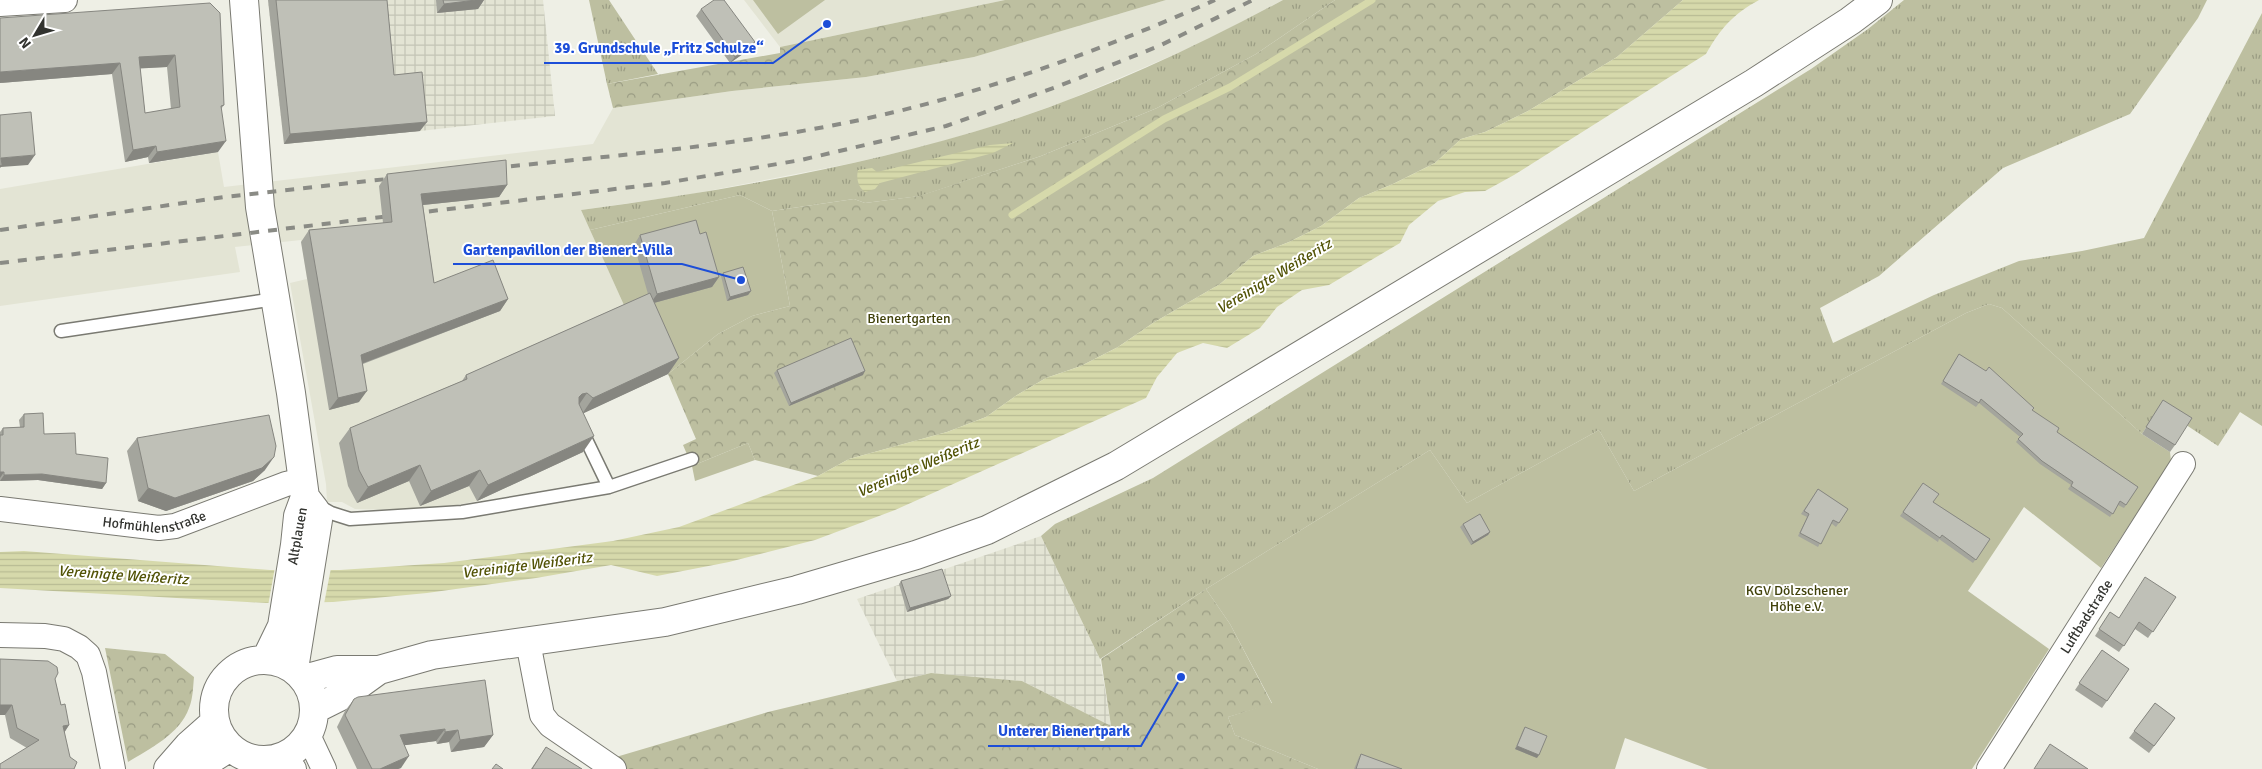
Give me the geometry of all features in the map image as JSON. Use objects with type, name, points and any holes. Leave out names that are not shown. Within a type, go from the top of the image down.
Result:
[{"type":"main road","points":[[244,0],[260,207],[304,489]]},
{"type":"main road","points":[[279,648],[244,663],[227,675],[217,688],[214,705],[215,722],[221,736],[230,747],[245,756],[288,763],[308,735],[315,709],[311,693],[299,674],[337,670],[378,670],[432,655],[665,622],[797,590],[951,544],[987,530],[1055,498],[1116,466],[1754,84],[1878,0]]},
{"type":"main road","name":"Altplauen","points":[[299,674],[279,648],[305,545],[318,520],[304,489]]},
{"type":"main road","points":[[315,709],[347,693],[378,670]]},
{"type":"main road","points":[[168,769],[189,745],[215,722]]},
{"type":"main road","points":[[186,769],[202,765],[230,747]]},
{"type":"street","points":[[0,4],[65,0]]},
{"type":"street","name":"Luftbadstraße","points":[[1989,769],[2183,464]]},
{"type":"street","name":"Hofmühlenstraße","points":[[0,509],[159,528],[174,526],[286,484],[304,489]]},
{"type":"street","points":[[0,635],[45,636],[64,639],[79,647],[88,655],[94,672],[113,769]]},
{"type":"street","points":[[528,642],[542,715],[550,726],[614,769]]},
{"type":"street","points":[[308,735],[324,769]]},
{"type":"lane","points":[[61,332],[275,299]]},
{"type":"lane","points":[[575,417],[610,487]]},
{"type":"lane","points":[[304,489],[327,511],[350,519],[462,512],[610,487],[692,459]]},
{"type":"shaded area","points":[[268,0],[543,0],[555,116],[284,144]]},
{"type":"shaded area","points":[[744,0],[1005,0],[780,47]]},
{"type":"shaded area","points":[[1166,0],[1283,0],[1199,44],[1066,101],[1004,123],[926,146],[853,163],[687,195],[581,210],[628,314],[488,496],[477,501],[427,511],[355,509],[342,502],[327,502],[326,484],[290,283],[307,279],[301,240],[235,247],[240,272],[0,306],[0,189],[218,152],[224,187],[593,144],[613,108],[732,91],[866,77],[974,57]]},
{"type":"shaded area","points":[[1041,536],[1100,659],[1111,726],[1022,681],[931,673],[897,681],[857,599]]},
{"type":"green space","points":[[589,0],[609,0],[658,74],[607,84]]},
{"type":"green space","points":[[753,0],[825,0],[778,34]]},
{"type":"green space","points":[[1005,0],[1166,0],[974,57],[866,77],[732,91],[613,108],[607,84],[780,53],[780,47]]},
{"type":"green space","points":[[1283,0],[1335,0],[1256,54],[1157,108],[1041,156],[920,196],[865,203],[854,199],[772,211],[740,195],[590,230],[581,210],[794,176],[899,152],[1003,123],[1039,111],[1146,68]]},
{"type":"green space","name":"Bienertgarten","points":[[1335,0],[1683,0],[1617,57],[1528,111],[1485,132],[1461,139],[1435,163],[1393,184],[1359,198],[1321,226],[1289,242],[1253,256],[1220,284],[1153,323],[1118,347],[1081,366],[1046,378],[1017,395],[986,417],[947,432],[849,459],[818,476],[755,460],[748,443],[692,466],[683,445],[696,439],[668,374],[718,334],[752,316],[790,306],[772,211],[854,199],[865,203],[919,196],[1041,156],[1157,108],[1256,54]]},
{"type":"green space","points":[[1904,0],[2207,0],[2198,18],[2130,114],[2003,168],[1879,276],[1820,308],[1833,343],[1934,295],[2019,261],[2082,251],[2144,238],[2262,13],[2262,426],[2240,412],[2218,446],[2159,407],[2142,434],[2002,308],[1989,304],[1966,313],[1634,491],[1599,430],[1467,503],[1430,450],[1206,589],[1100,659],[1041,536],[1055,524],[1153,478],[1811,69],[1868,29]]},
{"type":"green space","points":[[740,195],[772,211],[790,306],[752,316],[718,334],[668,374],[654,343],[628,314],[590,230]]},
{"type":"green space","name":"KGV Dölzschener Höhe e.V.","points":[[1989,304],[2002,308],[2142,434],[2170,452],[2171,461],[2101,568],[2024,507],[1968,591],[2049,649],[1972,769],[1708,769],[1625,738],[1615,769],[1318,769],[1235,735],[1228,717],[1272,703],[1230,624],[1206,589],[1430,450],[1467,503],[1599,430],[1634,491],[1966,313]]},
{"type":"green space","points":[[748,443],[755,460],[695,481],[692,466]]},
{"type":"green space","points":[[1206,589],[1230,624],[1272,704],[1228,717],[1235,735],[1318,769],[624,769],[616,757],[768,712],[931,673],[1022,681],[1111,726],[1101,659]]},
{"type":"green space","points":[[105,648],[165,654],[194,677],[190,704],[179,726],[163,740],[128,762]]},
{"type":"water","name":"Vereinigte Weißeritz","points":[[1683,0],[1759,0],[1728,22],[1706,54],[1514,175],[1485,191],[1465,192],[1438,201],[1409,225],[1400,243],[1329,285],[1302,290],[1277,307],[1260,328],[1227,348],[1203,343],[1177,353],[1157,377],[1146,398],[895,510],[815,540],[729,562],[657,576],[611,565],[536,578],[427,593],[333,602],[266,603],[0,588],[0,552],[24,551],[270,570],[340,570],[444,563],[613,541],[679,527],[818,476],[849,459],[947,432],[986,417],[1017,395],[1046,378],[1081,366],[1118,347],[1153,323],[1220,284],[1253,256],[1289,242],[1321,226],[1359,198],[1393,184],[1435,163],[1461,139],[1485,132],[1528,111],[1617,57]]},
{"type":"water","points":[[1013,143],[993,153],[880,183],[875,189],[865,192],[858,182],[858,170],[872,168],[877,172],[990,145]]},
{"type":"pier","points":[[275,567],[331,568],[324,604],[268,606]]},
{"type":"building","points":[[276,0],[387,0],[394,75],[422,72],[427,122],[290,134]]},
{"type":"building","points":[[443,0],[476,0],[444,4]]},
{"type":"building","points":[[714,0],[724,0],[755,42],[735,57],[701,9]]},
{"type":"building","points":[[210,3],[220,13],[224,105],[221,106],[226,141],[157,152],[156,146],[133,150],[120,63],[0,72],[0,18]],"holes":[[[175,55],[180,107],[145,113],[139,57]]]},
{"type":"building","points":[[31,112],[35,155],[1,158],[2,165],[0,166],[0,115]]},
{"type":"building","points":[[506,160],[507,185],[421,194],[434,283],[493,260],[508,299],[361,355],[367,391],[338,398],[309,230],[392,222],[387,174]]},
{"type":"building","points":[[696,220],[700,234],[706,232],[719,277],[657,294],[640,235]]},
{"type":"building","points":[[743,267],[751,291],[730,297],[723,273]]},
{"type":"building","points":[[650,293],[679,358],[593,398],[587,393],[582,394],[579,397],[579,404],[594,436],[488,485],[480,470],[431,491],[420,465],[368,487],[359,470],[350,428],[467,379],[466,375]]},
{"type":"building","points":[[851,338],[865,371],[791,403],[777,370]]},
{"type":"building","points":[[1959,354],[1986,371],[1989,367],[2034,408],[2032,410],[2059,428],[2057,432],[2138,487],[2126,505],[2120,501],[2113,514],[2071,486],[2073,482],[2042,461],[2018,439],[2023,434],[1981,399],[1979,403],[1943,381]]},
{"type":"building","points":[[2163,400],[2192,418],[2175,445],[2146,427]]},
{"type":"building","points":[[43,413],[44,434],[75,433],[76,454],[108,458],[106,483],[42,474],[4,475],[4,472],[0,472],[0,435],[3,435],[3,428],[24,427],[24,414]]},
{"type":"building","points":[[269,415],[276,446],[274,457],[262,468],[175,498],[148,488],[137,438]]},
{"type":"building","points":[[1923,483],[1939,494],[1933,502],[1990,539],[1976,560],[1942,535],[1940,538],[1903,512]]},
{"type":"building","points":[[1818,489],[1848,509],[1839,523],[1833,520],[1821,544],[1800,533],[1809,514],[1804,511]]},
{"type":"building","points":[[1480,514],[1490,532],[1473,542],[1463,524]]},
{"type":"building","points":[[942,569],[951,596],[910,608],[901,581]]},
{"type":"building","points":[[2145,577],[2176,597],[2153,632],[2139,622],[2124,646],[2099,629],[2110,612],[2119,618]]},
{"type":"building","points":[[2102,650],[2129,669],[2107,701],[2079,683]]},
{"type":"building","points":[[0,659],[48,661],[57,667],[58,673],[55,679],[61,705],[65,704],[69,725],[63,726],[70,757],[77,762],[74,769],[0,769],[0,764],[39,740],[17,728],[12,705],[0,705]]},
{"type":"building","points":[[485,680],[493,735],[460,740],[458,730],[445,732],[445,729],[400,735],[409,756],[380,769],[372,769],[345,715],[354,699],[358,697]]},
{"type":"building","points":[[2155,703],[2175,718],[2154,746],[2134,731]]},
{"type":"building","points":[[1525,727],[1547,736],[1539,755],[1517,746]]},
{"type":"building","points":[[2050,744],[2088,769],[2034,769]]},
{"type":"building","points":[[546,747],[582,769],[532,769]]},
{"type":"building","points":[[1361,754],[1402,769],[1356,769]]},
{"type":"building","points":[[496,764],[503,769],[492,769]]},
{"type":"waterway","points":[[1012,215],[1164,119],[1230,87],[1372,0]]},
{"type":"railway","points":[[493,168],[717,144],[850,122],[944,99],[1036,71],[1081,55],[1215,0]]},
{"type":"railway","points":[[0,263],[665,183],[801,160],[946,126],[1059,86],[1159,46],[1253,0]]},
{"type":"railway","points":[[0,230],[224,197],[396,178]]},
{"type":"place","name":"39. Grundschule „Fritz Schulze“","points":[[827,24]]},
{"type":"place","name":"Gartenpavillon der Bienert-Villa","points":[[741,280]]},
{"type":"place","name":"Unterer Bienertpark","points":[[1181,677]]}]
